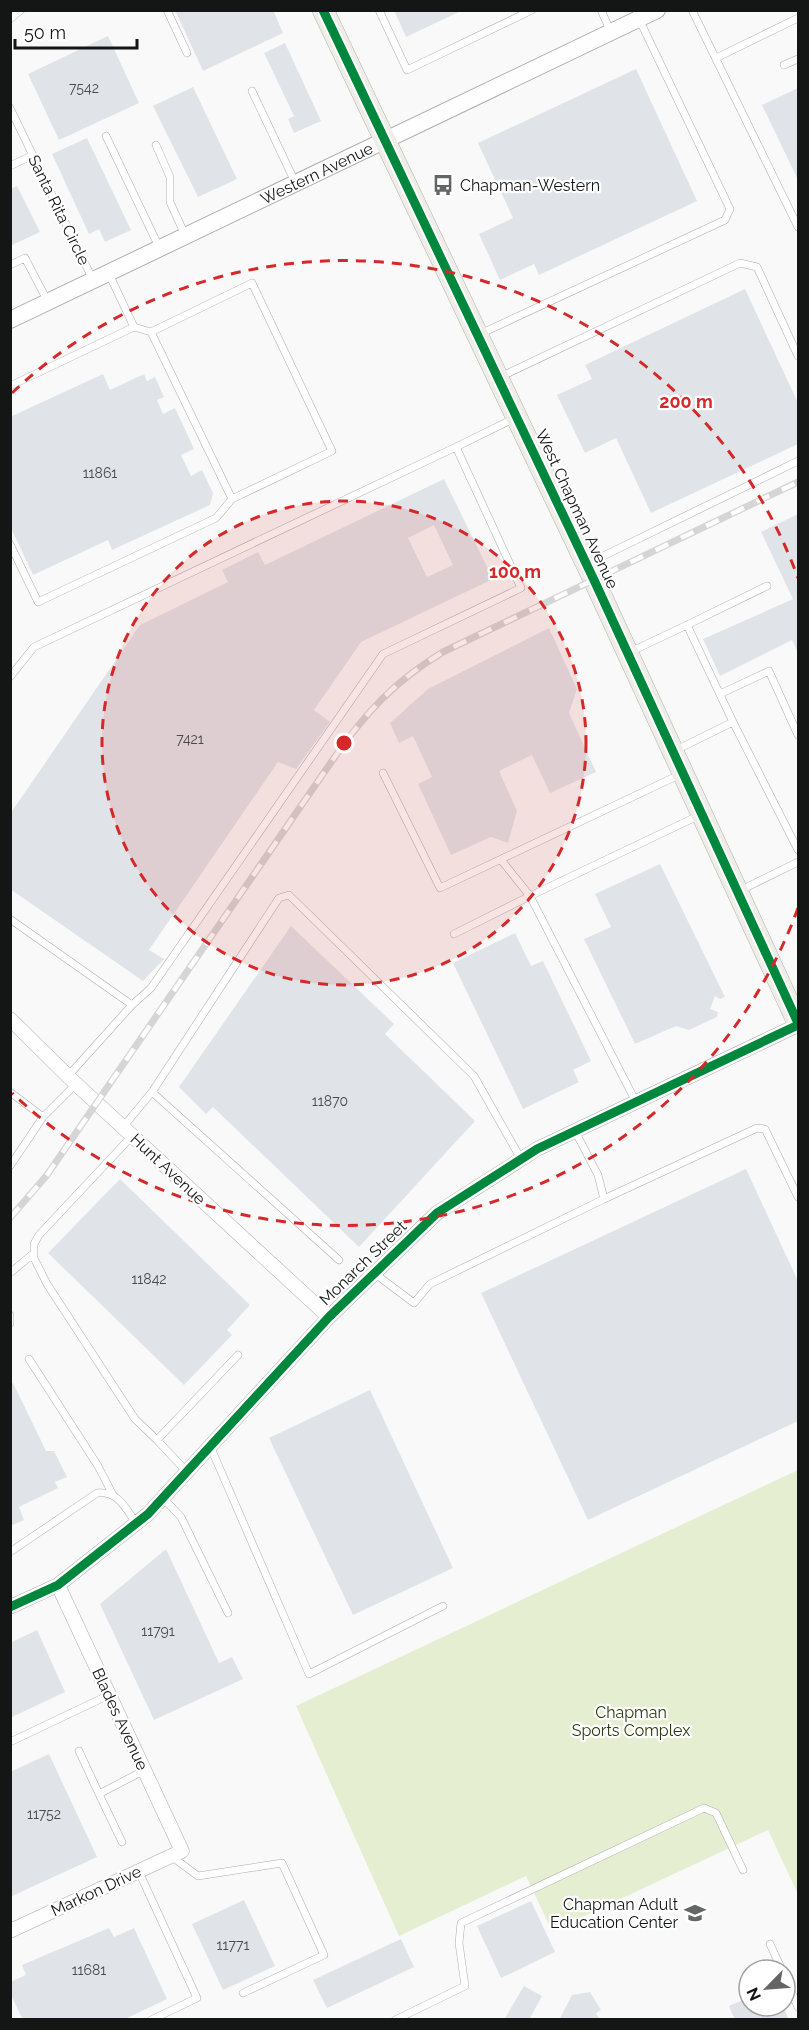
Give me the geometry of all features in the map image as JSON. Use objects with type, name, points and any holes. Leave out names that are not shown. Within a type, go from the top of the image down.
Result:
[{"type":"main road","name":"West Chapman Avenue","points":[[323,10],[517,417],[798,1024]]},
{"type":"street","name":"Western Avenue","points":[[10,320],[657,10]]},
{"type":"street","name":"Hunt Avenue","points":[[10,1018],[72,1080],[329,1317]]},
{"type":"street","name":"Monarch Street","points":[[11,1606],[58,1585],[136,1523],[163,1498],[329,1317],[437,1213],[521,1159],[798,1024]]},
{"type":"street","name":"Blades Avenue","points":[[58,1585],[143,1771],[177,1854]]},
{"type":"street","name":"Markon Drive","points":[[10,1931],[177,1854]]},
{"type":"lane","points":[[10,20],[21,10]]},
{"type":"lane","points":[[167,10],[187,53]]},
{"type":"lane","points":[[379,10],[407,70],[532,10]]},
{"type":"lane","points":[[600,10],[611,32]]},
{"type":"lane","points":[[692,10],[798,227]]},
{"type":"lane","points":[[716,58],[798,18]]},
{"type":"lane","points":[[478,335],[725,220],[730,209],[632,20]]},
{"type":"lane","points":[[784,65],[798,58]]},
{"type":"lane","points":[[252,91],[295,182]]},
{"type":"lane","name":"Santa Rita Circle","points":[[10,108],[33,155],[100,276],[134,327]]},
{"type":"lane","points":[[106,136],[159,247]]},
{"type":"lane","points":[[156,145],[170,177],[170,202],[185,235]]},
{"type":"lane","points":[[10,166],[33,155]]},
{"type":"lane","points":[[10,265],[25,258],[48,302]]},
{"type":"lane","points":[[498,378],[740,263],[757,267],[798,356]]},
{"type":"lane","points":[[10,387],[134,327],[151,332],[252,283],[332,451],[232,499],[216,518],[38,602],[10,544]]},
{"type":"lane","points":[[151,332],[232,499]]},
{"type":"lane","points":[[10,677],[34,647],[517,417]]},
{"type":"lane","points":[[10,1166],[43,1117],[72,1080],[132,1005],[151,988],[383,654],[521,588],[456,447]]},
{"type":"lane","points":[[586,565],[798,461]]},
{"type":"lane","points":[[627,653],[767,586]]},
{"type":"lane","points":[[687,626],[732,722],[798,850]]},
{"type":"lane","points":[[720,694],[769,672],[798,735]]},
{"type":"lane","points":[[673,752],[732,722]]},
{"type":"lane","points":[[383,773],[440,888],[502,861],[683,773]]},
{"type":"lane","points":[[454,934],[702,814]]},
{"type":"lane","points":[[502,861],[530,896],[636,1102]]},
{"type":"lane","points":[[738,891],[798,862]]},
{"type":"lane","points":[[187,1472],[135,1419],[47,1284],[34,1258],[34,1244],[39,1235],[127,1131],[279,898],[289,896],[474,1076],[521,1159]]},
{"type":"lane","points":[[10,919],[132,1005]]},
{"type":"lane","points":[[10,1092],[43,1117]]},
{"type":"lane","points":[[152,1092],[339,1260]]},
{"type":"lane","points":[[374,1273],[414,1303],[430,1284],[757,1128],[765,1129],[798,1197]]},
{"type":"lane","points":[[575,1131],[598,1175],[604,1199]]},
{"type":"lane","points":[[10,1273],[34,1252]]},
{"type":"lane","points":[[10,1315],[10,1323]]},
{"type":"lane","points":[[157,1440],[237,1355]]},
{"type":"lane","points":[[29,1359],[98,1466],[113,1495],[136,1523]]},
{"type":"lane","points":[[210,1446],[309,1674],[443,1606]]},
{"type":"lane","points":[[10,1552],[97,1493],[109,1492],[113,1495]]},
{"type":"lane","points":[[163,1498],[181,1517],[228,1613]]},
{"type":"lane","points":[[10,1742],[109,1695]]},
{"type":"lane","points":[[79,1751],[122,1842]]},
{"type":"lane","points":[[99,1794],[143,1771]]},
{"type":"lane","points":[[395,2019],[465,1986],[459,1943],[461,1923],[704,1808],[716,1813],[743,1870]]},
{"type":"lane","points":[[177,1854],[198,1876],[282,1863],[324,1955],[243,1993]]},
{"type":"lane","points":[[139,1872],[197,1998],[151,2019]]},
{"type":"lane","points":[[770,1944],[776,1958]]},
{"type":"green space","name":"Chapman Sports Complex","points":[[798,1470],[798,1894],[768,1830],[552,1931],[526,1876],[399,1936],[296,1706]]},
{"type":"building","points":[[175,10],[273,10],[283,33],[203,71]]},
{"type":"building","points":[[394,10],[463,10],[406,37]]},
{"type":"building","points":[[108,36],[139,103],[59,140],[28,74]]},
{"type":"building","points":[[285,43],[321,121],[294,133],[288,119],[294,116],[264,53]]},
{"type":"building","points":[[636,69],[697,201],[539,275],[534,264],[500,280],[479,234],[513,218],[478,143]]},
{"type":"building","points":[[193,87],[237,179],[198,197],[153,106]]},
{"type":"building","points":[[798,88],[798,180],[762,105]]},
{"type":"building","points":[[87,138],[131,230],[105,242],[99,229],[89,234],[52,154]]},
{"type":"building","points":[[17,186],[40,232],[10,246],[10,189]]},
{"type":"building","points":[[745,289],[798,403],[798,444],[651,513],[616,438],[585,453],[557,395],[592,379],[585,365]]},
{"type":"building","points":[[103,374],[110,390],[144,374],[147,381],[155,377],[164,397],[157,400],[163,414],[175,408],[194,449],[181,455],[191,476],[202,470],[213,493],[210,505],[112,550],[108,540],[33,575],[10,526],[10,417]]},
{"type":"building","points":[[444,479],[493,579],[361,642],[314,710],[330,722],[296,769],[278,762],[149,950],[164,959],[143,981],[10,889],[10,814],[140,625],[228,582],[222,570],[258,552],[265,565]],"holes":[[[434,525],[453,565],[427,577],[408,538]]]},
{"type":"building","points":[[798,514],[798,653],[792,640],[720,676],[703,639],[793,599],[761,532]]},
{"type":"building","points":[[549,628],[577,689],[569,713],[596,772],[550,793],[532,755],[499,771],[517,811],[508,843],[491,837],[451,855],[418,784],[432,777],[413,736],[399,743],[390,723],[428,689]]},
{"type":"building","points":[[660,864],[725,997],[720,999],[715,996],[710,1009],[718,1012],[717,1017],[689,1030],[676,1026],[635,1044],[584,939],[611,927],[595,894]]},
{"type":"building","points":[[291,926],[394,1024],[385,1034],[475,1121],[359,1247],[213,1107],[206,1114],[179,1087]]},
{"type":"building","points":[[515,933],[531,966],[543,961],[591,1061],[573,1070],[579,1082],[523,1109],[453,963]]},
{"type":"building","points":[[746,1169],[798,1281],[798,1421],[588,1520],[481,1293]]},
{"type":"building","points":[[120,1179],[250,1305],[227,1330],[232,1335],[184,1385],[48,1253]]},
{"type":"building","points":[[13,1383],[46,1451],[54,1451],[67,1477],[55,1482],[58,1488],[19,1507],[24,1520],[10,1526],[10,1385]]},
{"type":"building","points":[[370,1390],[453,1568],[353,1615],[269,1438]]},
{"type":"building","points":[[166,1549],[219,1663],[232,1657],[243,1679],[154,1720],[100,1604]]},
{"type":"building","points":[[37,1630],[65,1692],[10,1718],[10,1643]]},
{"type":"building","points":[[49,1754],[97,1857],[10,1897],[10,1772]]},
{"type":"building","points":[[244,1900],[275,1966],[223,1990],[192,1924]]},
{"type":"building","points":[[531,1901],[555,1952],[501,1978],[477,1926]]},
{"type":"building","points":[[109,1928],[114,1937],[134,1928],[167,1999],[123,2020],[23,2020],[10,1993],[10,1982],[26,1975],[22,1965]]},
{"type":"building","points":[[401,1939],[414,1967],[327,2008],[313,1980]]},
{"type":"building","points":[[524,1986],[542,1996],[529,2020],[508,2020],[505,2018]]},
{"type":"building","points":[[590,1992],[601,2010],[596,2013],[600,2020],[559,2020],[572,1995]]},
{"type":"building","points":[[737,2002],[737,2018],[788,2018],[789,2020],[735,2020],[729,2006]]},
{"type":"railway","points":[[10,1218],[47,1175],[334,758],[382,699],[410,674],[443,652],[798,482]]},
{"type":"cycle path","points":[[323,10],[594,580],[798,1023]]},
{"type":"cycle path","points":[[10,1607],[58,1585],[148,1514],[329,1317],[437,1213],[537,1149],[798,1025]]},
{"type":"place","name":"Chapman-Western","points":[[443,185]]},
{"type":"place","name":"Chapman Adult Education Center","points":[[695,1913]]}]
